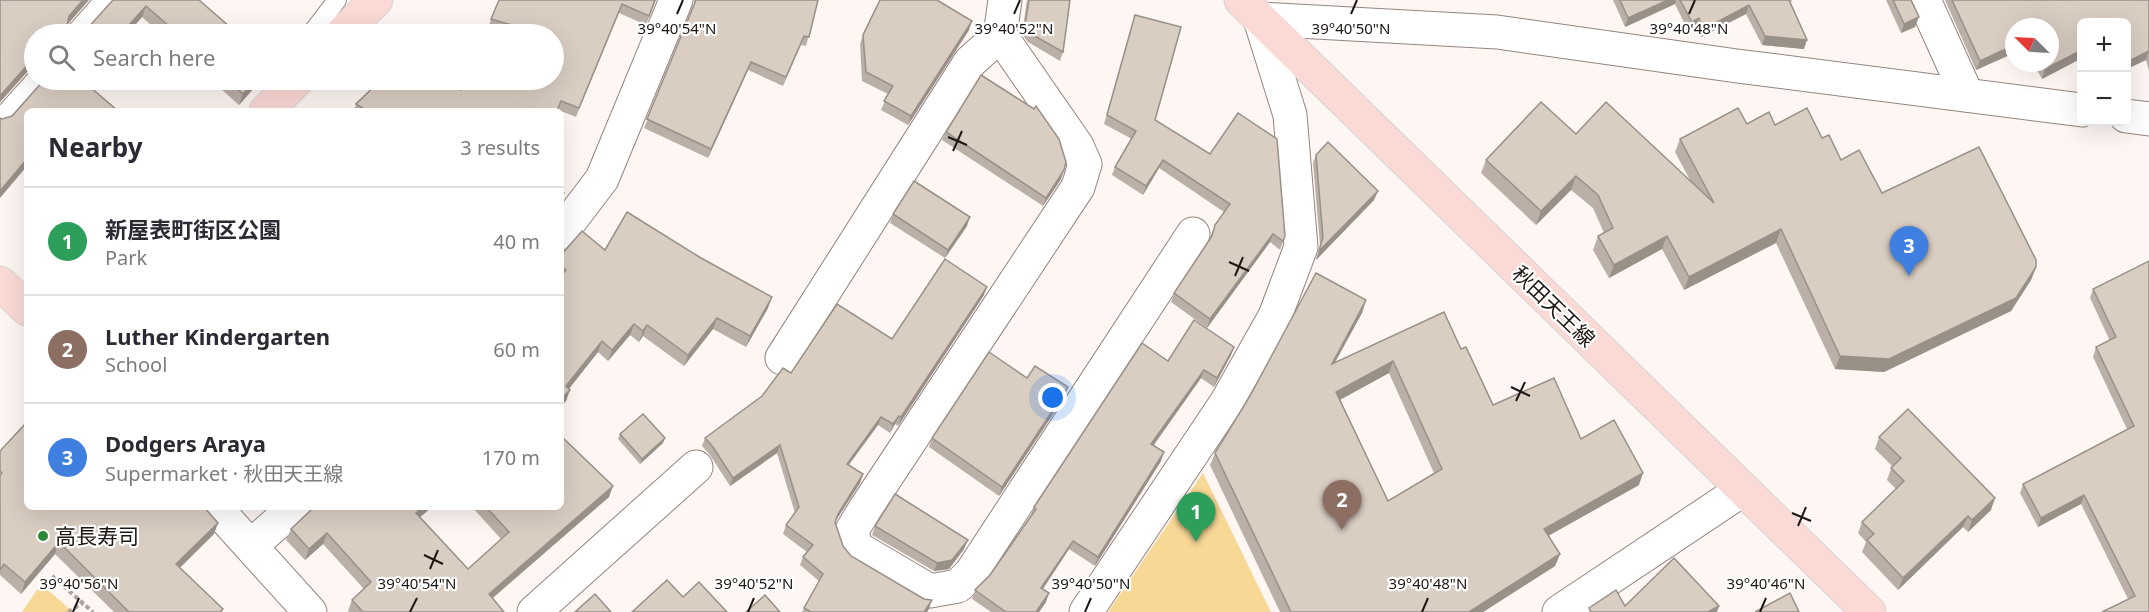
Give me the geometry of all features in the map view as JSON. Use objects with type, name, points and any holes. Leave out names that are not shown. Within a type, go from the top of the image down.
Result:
[{"type":"main road","points":[[352,24],[376,0]]},
{"type":"main road","name":"秋田天王線","points":[[1250,9],[1869,612]]},
{"type":"main road","points":[[268,108],[287,90]]},
{"type":"main road","points":[[0,283],[24,306]]},
{"type":"street","points":[[564,229],[602,179],[676,0]]},
{"type":"street","points":[[782,358],[970,62],[1000,35],[1005,0]]},
{"type":"street","points":[[1924,0],[1967,96]]},
{"type":"street","points":[[1086,612],[1226,403],[1275,316],[1301,247],[1290,115],[1250,9],[1497,32],[1737,66],[2077,109]]},
{"type":"street","points":[[1000,35],[1077,146],[1084,164],[1078,187],[865,509],[851,532],[857,548],[930,591],[958,586],[978,563],[1192,234]]},
{"type":"street","points":[[534,612],[696,467]]},
{"type":"street","points":[[1559,612],[1743,490]]},
{"type":"street","points":[[218,510],[310,612]]},
{"type":"street","points":[[251,546],[292,510]]},
{"type":"lane","points":[[83,24],[104,0]]},
{"type":"lane","points":[[319,24],[337,0]]},
{"type":"lane","points":[[0,119],[26,90]]},
{"type":"lane","points":[[267,108],[277,90]]},
{"type":"path","points":[[52,576],[93,612]]},
{"type":"path","points":[[68,612],[83,603]]},
{"type":"shaded area","points":[[1203,473],[1271,612],[1108,612]]},
{"type":"shaded area","points":[[41,584],[73,612],[22,612]]},
{"type":"building","points":[[0,0],[83,0],[69,16],[67,24],[24,24],[24,69],[0,96]]},
{"type":"building","points":[[113,0],[199,0],[227,24],[167,24],[146,6],[130,24],[91,24]]},
{"type":"building","points":[[499,0],[655,0],[649,16],[622,4],[579,108],[561,101],[558,108],[362,108],[356,104],[371,90],[564,90],[564,24],[508,24],[491,19]]},
{"type":"building","points":[[696,0],[818,0],[809,37],[804,36],[786,77],[751,62],[711,149],[647,119]]},
{"type":"building","points":[[880,0],[937,0],[972,21],[911,116],[884,101],[893,86],[866,72],[863,35]]},
{"type":"building","points":[[1029,0],[1070,0],[1063,52],[1031,34],[1025,25]]},
{"type":"building","points":[[1620,0],[1668,0],[1628,18]]},
{"type":"building","points":[[1680,0],[1789,0],[1807,40],[1765,36],[1749,5],[1704,29],[1699,18],[1692,22]]},
{"type":"building","points":[[1893,0],[1911,0],[1919,17],[1904,24]]},
{"type":"building","points":[[1952,0],[2149,0],[2149,51],[2131,60],[2131,18],[2077,18],[2077,53],[2059,62],[2059,18],[2005,18],[2005,49],[1980,61]]},
{"type":"building","points":[[1135,15],[1181,27],[1155,120],[1210,154],[1238,113],[1277,139],[1285,236],[1283,241],[1273,234],[1210,319],[1174,293],[1212,236],[1215,225],[1230,204],[1163,160],[1146,186],[1115,167],[1136,131],[1107,115]]},
{"type":"building","points":[[981,75],[1034,109],[1036,106],[1059,139],[1066,162],[1064,170],[1046,198],[946,132]]},
{"type":"building","points":[[35,90],[94,90],[115,108],[24,108],[24,163],[0,191],[0,118],[12,116]]},
{"type":"building","points":[[1541,102],[1576,134],[1606,102],[1714,203],[1680,139],[1738,108],[1747,124],[1769,112],[1775,125],[1807,108],[1822,138],[1829,135],[1841,160],[1859,150],[1882,193],[1979,147],[2036,260],[2036,267],[2016,298],[1889,359],[1840,356],[1781,229],[1689,277],[1667,236],[1614,265],[1598,236],[1613,228],[1598,195],[1576,176],[1541,211],[1486,160]]},
{"type":"building","points":[[1328,142],[1378,191],[1319,251],[1323,237],[1316,155]]},
{"type":"building","points":[[914,181],[970,217],[948,250],[893,214]]},
{"type":"building","points":[[627,212],[701,258],[772,297],[750,336],[717,318],[688,355],[647,325],[643,331],[634,324],[612,350],[602,341],[566,386],[570,390],[564,396],[564,272],[566,270],[564,252],[582,231],[605,250]]},
{"type":"building","points":[[945,259],[987,287],[901,417],[899,416],[893,424],[881,417],[847,464],[863,474],[835,522],[843,546],[851,556],[924,599],[932,600],[924,612],[811,612],[804,608],[823,574],[803,557],[813,545],[786,525],[799,507],[780,445],[733,478],[705,438],[762,396],[783,368],[791,373],[837,304],[892,339]]},
{"type":"building","points":[[2149,261],[2149,612],[2102,612],[2135,596],[2084,495],[2041,518],[2023,484],[2134,426],[2096,347],[2116,337],[2093,289]]},
{"type":"building","points":[[1316,273],[1366,300],[1332,364],[1444,312],[1461,349],[1466,347],[1493,405],[1554,378],[1581,439],[1614,420],[1643,473],[1544,529],[1560,554],[1469,612],[1291,612],[1215,453],[1250,396]],"holes":[[[1393,361],[1442,469],[1388,501],[1336,392]]]},
{"type":"building","points":[[1194,320],[1234,347],[1217,378],[1204,370],[1151,444],[1164,452],[1098,557],[1073,541],[1041,588],[1049,593],[1036,612],[1006,612],[975,590],[990,575],[1036,509],[1034,507],[1142,343],[1168,361]]},
{"type":"building","points":[[989,352],[1027,378],[1035,366],[1068,387],[1002,487],[932,438]]},
{"type":"building","points":[[1908,409],[1995,498],[1972,520],[1968,516],[1903,578],[1867,540],[1874,534],[1862,522],[1904,481],[1891,468],[1901,458],[1879,437]]},
{"type":"building","points":[[643,414],[665,438],[642,459],[620,434]]},
{"type":"building","points":[[24,425],[24,510],[207,510],[218,523],[176,564],[223,609],[220,612],[129,612],[59,542],[25,582],[4,564],[0,570],[0,475],[2,473],[0,471],[0,451]]},
{"type":"building","points":[[564,439],[613,486],[489,594],[504,612],[363,612],[352,600],[371,582],[327,533],[309,549],[291,529],[311,510],[420,510],[416,513],[468,569],[509,532],[489,510],[564,510]]},
{"type":"building","points":[[895,494],[968,540],[952,560],[937,563],[875,526]]},
{"type":"building","points":[[1674,558],[1719,606],[1708,612],[1591,612],[1589,608],[1616,590],[1625,606]]},
{"type":"building","points":[[667,580],[683,597],[699,582],[727,612],[632,612]]},
{"type":"building","points":[[1790,593],[1799,612],[1755,612]]},
{"type":"building","points":[[595,594],[611,612],[575,612]]},
{"type":"building","points":[[765,595],[780,612],[746,612]]},
{"type":"place","name":"Dodgers Araya","points":[[1909,276]]},
{"type":"place","name":"Luther Kindergarten","points":[[1342,530]]},
{"type":"place","name":"高長寿司","points":[[43,536]]},
{"type":"place","name":"新屋表町街区公園","points":[[1196,542]]}]
